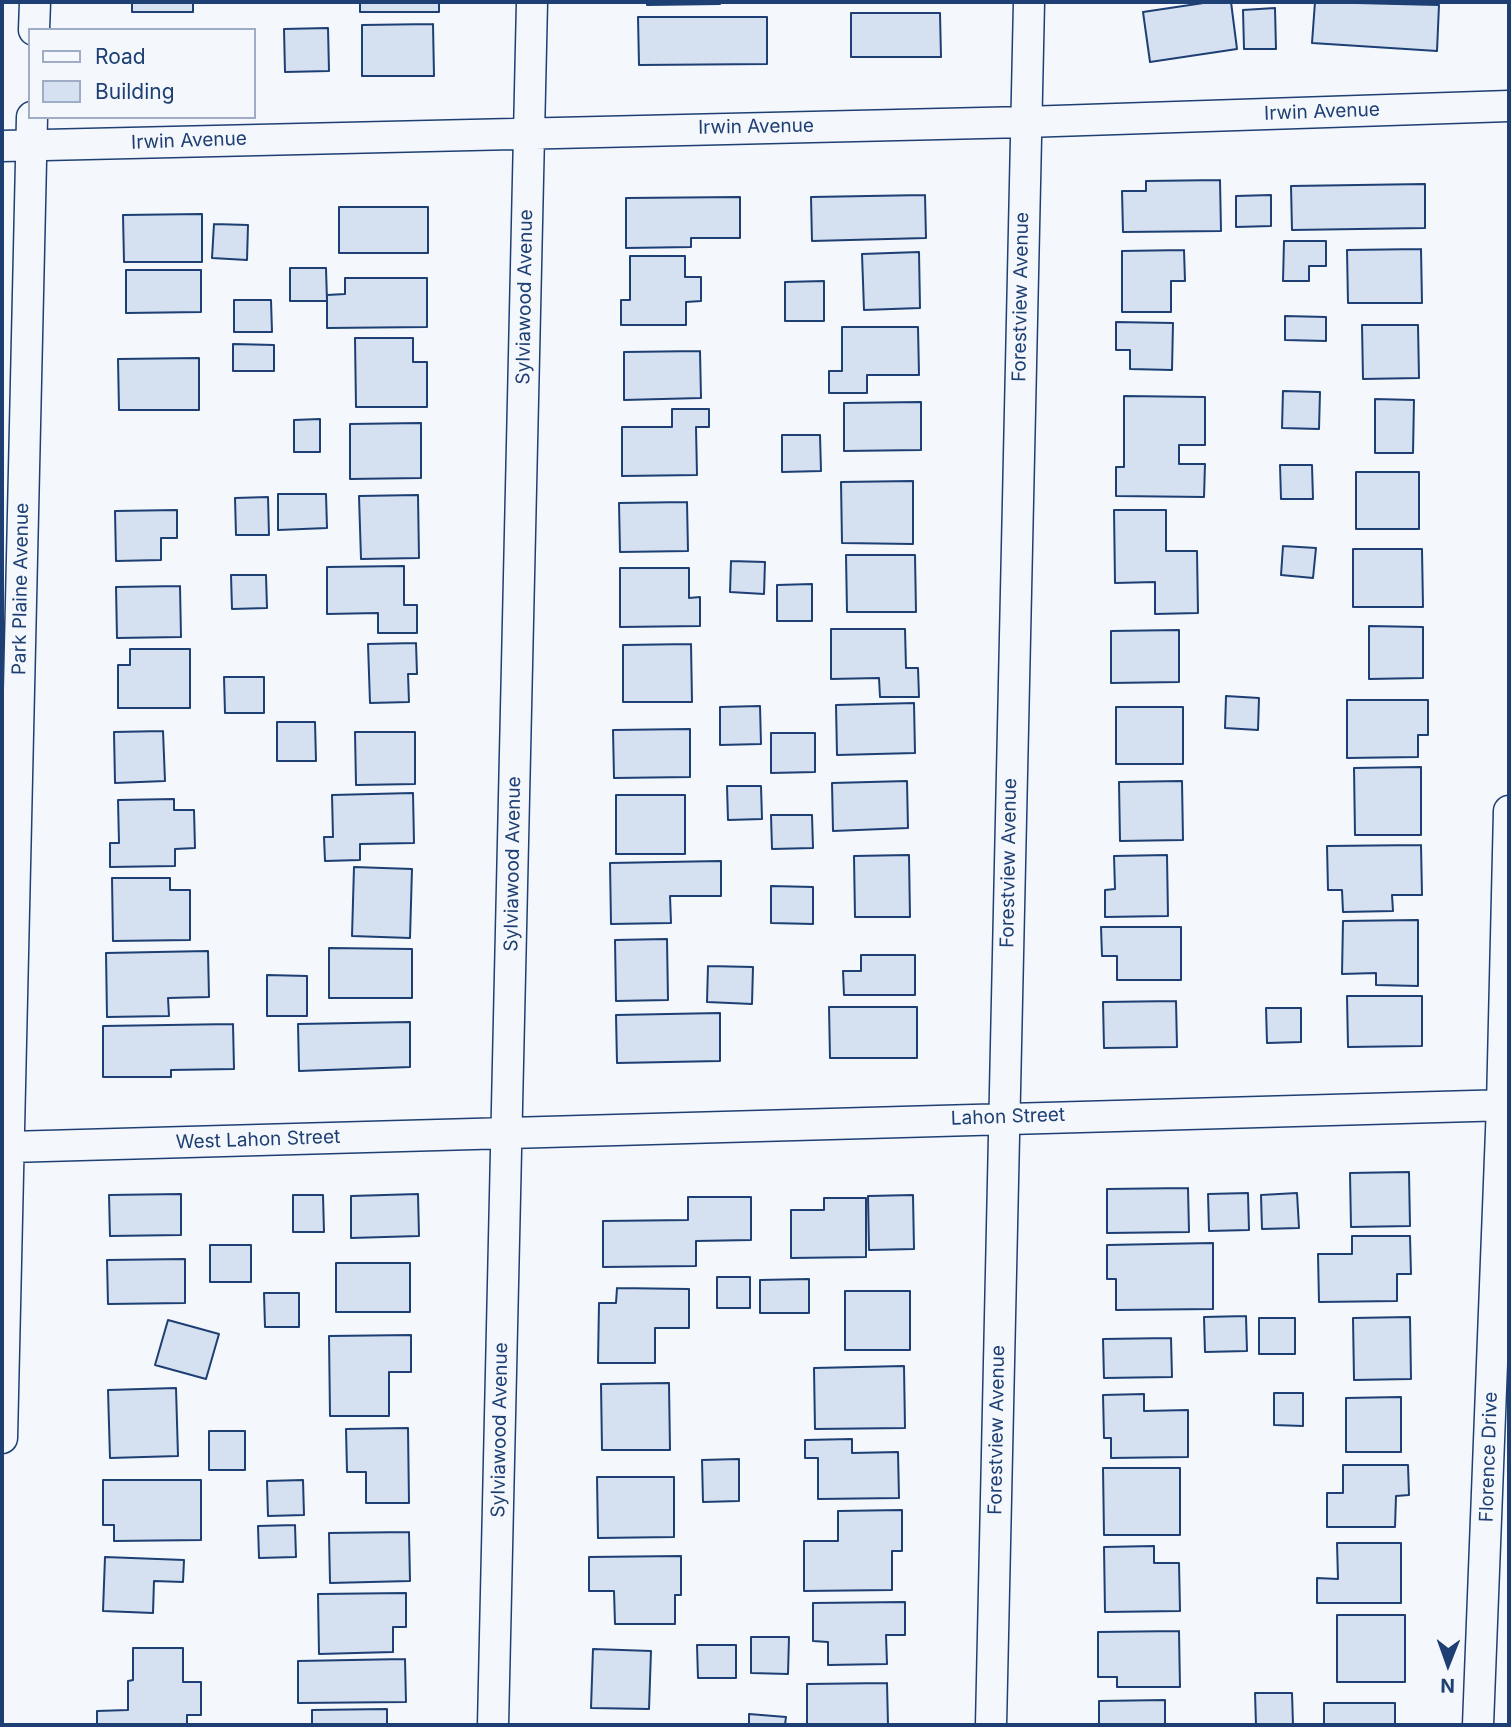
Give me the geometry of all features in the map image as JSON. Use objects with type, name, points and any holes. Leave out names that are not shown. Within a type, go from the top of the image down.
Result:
[{"type":"street","points":[[34,28],[35,2]]},
{"type":"street","name":"Sylviawood Avenue","points":[[493,1725],[532,2]]},
{"type":"street","name":"Forestview Avenue","points":[[991,1725],[1028,2]]},
{"type":"street","name":"Irwin Avenue","points":[[2,146],[32,131],[529,131],[1025,122],[1509,106]]},
{"type":"street","name":"Park Plaine Avenue","points":[[2,1438],[32,131]]},
{"type":"street","name":"Florence Drive","points":[[1478,1725],[1506,1105],[1509,811]]},
{"type":"street","name":"Lahon Street","points":[[507,1133],[1506,1105]]},
{"type":"street","name":"West Lahon Street","points":[[9,1147],[507,1133]]},
{"type":"building","points":[[132,2],[193,2],[193,12],[132,12]]},
{"type":"building","points":[[360,2],[439,2],[439,12],[360,12]]},
{"type":"building","points":[[647,2],[719,2],[720,4],[647,5]]},
{"type":"building","points":[[1210,2],[1231,2],[1237,49],[1150,62],[1143,12]]},
{"type":"building","points":[[1315,2],[1439,5],[1437,51],[1312,43]]},
{"type":"building","points":[[1275,8],[1276,49],[1244,49],[1243,10]]},
{"type":"building","points":[[851,13],[940,13],[941,57],[851,57]]},
{"type":"building","points":[[638,17],[767,17],[767,64],[639,65]]},
{"type":"building","points":[[433,24],[434,76],[362,76],[362,25]]},
{"type":"building","points":[[328,28],[329,71],[285,72],[284,29]]},
{"type":"building","points":[[1220,180],[1221,231],[1123,232],[1122,191],[1146,191],[1146,181]]},
{"type":"building","points":[[1425,184],[1425,228],[1292,230],[1291,186]]},
{"type":"building","points":[[925,195],[926,238],[812,241],[811,197]]},
{"type":"building","points":[[1271,195],[1271,226],[1236,227],[1236,196]]},
{"type":"building","points":[[740,197],[740,238],[691,238],[691,247],[626,248],[626,198]]},
{"type":"building","points":[[339,207],[428,207],[428,253],[339,253]]},
{"type":"building","points":[[202,214],[202,262],[124,262],[123,215]]},
{"type":"building","points":[[214,224],[248,225],[247,260],[212,258]]},
{"type":"building","points":[[1284,241],[1326,241],[1326,266],[1309,266],[1309,281],[1283,281]]},
{"type":"building","points":[[1421,249],[1422,303],[1348,303],[1347,250]]},
{"type":"building","points":[[1184,250],[1185,281],[1171,281],[1171,312],[1122,312],[1122,251]]},
{"type":"building","points":[[919,252],[920,308],[864,310],[862,254]]},
{"type":"building","points":[[630,256],[685,256],[685,277],[701,277],[701,301],[686,302],[686,325],[621,325],[621,300],[630,300]]},
{"type":"building","points":[[290,268],[326,268],[327,301],[290,301]]},
{"type":"building","points":[[126,270],[201,270],[201,312],[126,313]]},
{"type":"building","points":[[345,278],[427,278],[427,327],[327,328],[327,295],[345,294]]},
{"type":"building","points":[[824,281],[824,321],[785,321],[785,282]]},
{"type":"building","points":[[234,300],[271,300],[272,332],[234,332]]},
{"type":"building","points":[[1285,316],[1326,317],[1326,341],[1285,340]]},
{"type":"building","points":[[1116,322],[1173,323],[1172,370],[1130,369],[1130,350],[1116,350]]},
{"type":"building","points":[[1362,325],[1418,325],[1419,378],[1363,379]]},
{"type":"building","points":[[842,327],[918,327],[919,375],[867,375],[867,393],[829,393],[829,371],[842,371]]},
{"type":"building","points":[[355,338],[413,338],[413,362],[427,362],[427,407],[356,407]]},
{"type":"building","points":[[233,344],[274,345],[274,371],[233,371]]},
{"type":"building","points":[[700,351],[701,398],[624,400],[624,352]]},
{"type":"building","points":[[199,358],[199,410],[119,410],[118,359]]},
{"type":"building","points":[[1283,391],[1320,392],[1319,429],[1282,428]]},
{"type":"building","points":[[1124,396],[1205,397],[1205,445],[1179,445],[1179,464],[1205,464],[1204,497],[1116,496],[1116,467],[1124,467]]},
{"type":"building","points":[[1375,399],[1414,400],[1413,453],[1375,453]]},
{"type":"building","points":[[921,402],[921,450],[844,451],[844,403]]},
{"type":"building","points":[[672,409],[709,409],[709,427],[696,427],[697,475],[622,476],[622,427],[672,427]]},
{"type":"building","points":[[320,419],[320,452],[294,452],[294,420]]},
{"type":"building","points":[[421,423],[421,478],[350,479],[350,424]]},
{"type":"building","points":[[782,435],[820,435],[821,471],[782,472]]},
{"type":"building","points":[[1280,465],[1312,465],[1313,499],[1281,499]]},
{"type":"building","points":[[1356,472],[1419,472],[1419,529],[1356,529]]},
{"type":"building","points":[[913,481],[913,544],[842,543],[841,482]]},
{"type":"building","points":[[278,494],[326,494],[327,528],[278,530]]},
{"type":"building","points":[[418,495],[419,558],[361,559],[359,496]]},
{"type":"building","points":[[268,497],[269,535],[236,535],[235,498]]},
{"type":"building","points":[[687,502],[688,551],[620,552],[619,503]]},
{"type":"building","points":[[177,510],[177,538],[161,538],[161,560],[116,561],[115,511]]},
{"type":"building","points":[[1114,510],[1166,510],[1166,551],[1197,551],[1198,613],[1155,614],[1155,582],[1115,583]]},
{"type":"building","points":[[1283,546],[1316,548],[1313,578],[1281,575]]},
{"type":"building","points":[[1353,549],[1422,549],[1423,607],[1353,607]]},
{"type":"building","points":[[846,555],[915,555],[916,612],[847,612]]},
{"type":"building","points":[[731,561],[765,562],[764,594],[730,592]]},
{"type":"building","points":[[404,566],[404,605],[417,605],[417,633],[378,633],[378,613],[327,614],[327,567]]},
{"type":"building","points":[[620,568],[689,568],[689,598],[700,597],[700,626],[620,627]]},
{"type":"building","points":[[231,575],[266,575],[267,608],[232,609]]},
{"type":"building","points":[[812,584],[812,621],[777,621],[777,585]]},
{"type":"building","points":[[180,586],[181,637],[117,638],[116,587]]},
{"type":"building","points":[[1369,626],[1423,627],[1423,678],[1369,679]]},
{"type":"building","points":[[831,629],[905,629],[906,668],[918,668],[919,697],[880,697],[879,678],[831,679]]},
{"type":"building","points":[[1179,630],[1179,682],[1111,683],[1111,631]]},
{"type":"building","points":[[416,643],[417,674],[408,674],[409,702],[370,703],[368,644]]},
{"type":"building","points":[[691,644],[692,702],[623,702],[623,645]]},
{"type":"building","points":[[130,649],[190,649],[190,708],[118,708],[118,665],[130,665]]},
{"type":"building","points":[[224,677],[264,677],[264,713],[225,713]]},
{"type":"building","points":[[1226,696],[1259,698],[1258,730],[1225,728]]},
{"type":"building","points":[[1347,700],[1428,700],[1428,735],[1418,735],[1418,757],[1347,758]]},
{"type":"building","points":[[914,703],[915,753],[837,755],[836,705]]},
{"type":"building","points":[[760,706],[761,744],[720,745],[720,707]]},
{"type":"building","points":[[1116,707],[1183,707],[1183,764],[1116,764]]},
{"type":"building","points":[[277,722],[315,722],[316,761],[277,761]]},
{"type":"building","points":[[690,729],[690,777],[614,778],[613,730]]},
{"type":"building","points":[[163,731],[165,781],[115,783],[114,732]]},
{"type":"building","points":[[355,732],[415,732],[415,784],[356,785]]},
{"type":"building","points":[[771,733],[815,733],[815,772],[771,773]]},
{"type":"building","points":[[1421,767],[1421,835],[1355,835],[1354,768]]},
{"type":"building","points":[[907,781],[908,828],[833,831],[832,783]]},
{"type":"building","points":[[1182,781],[1183,840],[1120,841],[1119,782]]},
{"type":"building","points":[[727,786],[761,786],[762,819],[728,820]]},
{"type":"building","points":[[413,793],[414,843],[360,844],[360,860],[325,861],[324,837],[333,837],[332,795]]},
{"type":"building","points":[[616,795],[685,795],[685,854],[616,854]]},
{"type":"building","points":[[174,799],[174,810],[194,810],[195,848],[175,849],[175,866],[110,867],[110,843],[119,843],[118,800]]},
{"type":"building","points":[[771,815],[812,815],[813,848],[772,849]]},
{"type":"building","points":[[1421,845],[1422,895],[1392,895],[1393,911],[1343,912],[1342,890],[1328,890],[1327,846]]},
{"type":"building","points":[[909,855],[910,917],[855,917],[854,856]]},
{"type":"building","points":[[1167,855],[1168,916],[1105,917],[1105,890],[1115,889],[1114,856]]},
{"type":"building","points":[[721,861],[721,896],[670,896],[671,923],[611,924],[610,863]]},
{"type":"building","points":[[354,867],[412,869],[410,938],[352,936]]},
{"type":"building","points":[[112,878],[170,878],[170,890],[190,890],[190,940],[113,941]]},
{"type":"building","points":[[771,886],[813,887],[813,924],[771,923]]},
{"type":"building","points":[[1418,920],[1418,986],[1376,985],[1376,973],[1342,974],[1343,921]]},
{"type":"building","points":[[1101,927],[1181,927],[1181,980],[1117,980],[1117,956],[1102,956]]},
{"type":"building","points":[[667,939],[668,1000],[616,1001],[615,940]]},
{"type":"building","points":[[329,948],[412,949],[412,998],[329,998]]},
{"type":"building","points":[[208,951],[209,997],[168,998],[169,1016],[107,1017],[106,953]]},
{"type":"building","points":[[861,955],[915,955],[915,995],[844,995],[843,971],[861,971]]},
{"type":"building","points":[[708,966],[753,967],[752,1004],[707,1002]]},
{"type":"building","points":[[267,975],[307,976],[307,1016],[267,1016]]},
{"type":"building","points":[[1347,996],[1422,996],[1422,1046],[1348,1047]]},
{"type":"building","points":[[1176,1001],[1177,1047],[1104,1048],[1103,1002]]},
{"type":"building","points":[[829,1007],[917,1007],[917,1058],[830,1058]]},
{"type":"building","points":[[1266,1008],[1301,1008],[1301,1042],[1267,1043]]},
{"type":"building","points":[[720,1013],[720,1061],[617,1063],[616,1015]]},
{"type":"building","points":[[410,1022],[410,1067],[299,1071],[298,1024]]},
{"type":"building","points":[[233,1024],[234,1069],[171,1070],[171,1077],[103,1077],[103,1026]]},
{"type":"building","points":[[1409,1172],[1410,1226],[1351,1227],[1350,1173]]},
{"type":"building","points":[[1188,1188],[1189,1232],[1107,1233],[1107,1189]]},
{"type":"building","points":[[1248,1193],[1249,1230],[1209,1231],[1208,1194]]},
{"type":"building","points":[[1297,1193],[1299,1228],[1262,1229],[1261,1195]]},
{"type":"building","points":[[181,1194],[181,1235],[110,1236],[109,1195]]},
{"type":"building","points":[[418,1194],[419,1236],[351,1238],[351,1196]]},
{"type":"building","points":[[293,1195],[323,1195],[324,1232],[293,1232]]},
{"type":"building","points":[[913,1195],[914,1249],[869,1250],[868,1196]]},
{"type":"building","points":[[688,1197],[751,1197],[751,1240],[696,1241],[696,1266],[603,1267],[603,1221],[688,1220]]},
{"type":"building","points":[[824,1198],[866,1198],[866,1257],[791,1258],[791,1210],[824,1210]]},
{"type":"building","points":[[1352,1236],[1410,1236],[1411,1274],[1397,1274],[1397,1301],[1319,1302],[1318,1254],[1352,1254]]},
{"type":"building","points":[[1213,1243],[1213,1309],[1116,1310],[1116,1279],[1107,1279],[1107,1245]]},
{"type":"building","points":[[210,1245],[251,1245],[251,1282],[210,1282]]},
{"type":"building","points":[[185,1259],[185,1303],[108,1304],[107,1260]]},
{"type":"building","points":[[336,1263],[410,1263],[410,1312],[336,1312]]},
{"type":"building","points":[[717,1277],[750,1277],[750,1308],[717,1308]]},
{"type":"building","points":[[809,1279],[809,1313],[760,1313],[760,1280]]},
{"type":"building","points":[[617,1288],[689,1289],[689,1328],[655,1328],[655,1363],[598,1363],[599,1303],[616,1303]]},
{"type":"building","points":[[845,1291],[910,1291],[910,1350],[845,1350]]},
{"type":"building","points":[[264,1293],[299,1293],[299,1327],[265,1327]]},
{"type":"building","points":[[1246,1316],[1247,1351],[1205,1352],[1204,1317]]},
{"type":"building","points":[[1410,1317],[1411,1379],[1354,1380],[1353,1318]]},
{"type":"building","points":[[1259,1318],[1295,1318],[1295,1354],[1259,1354]]},
{"type":"building","points":[[168,1320],[219,1334],[206,1379],[155,1365]]},
{"type":"building","points":[[411,1335],[411,1372],[389,1372],[389,1416],[330,1416],[329,1336]]},
{"type":"building","points":[[1171,1338],[1172,1377],[1104,1378],[1103,1339]]},
{"type":"building","points":[[904,1366],[905,1428],[815,1429],[814,1368]]},
{"type":"building","points":[[669,1383],[670,1450],[602,1450],[601,1384]]},
{"type":"building","points":[[176,1388],[178,1456],[110,1458],[108,1390]]},
{"type":"building","points":[[1274,1393],[1303,1393],[1303,1426],[1274,1425]]},
{"type":"building","points":[[1144,1394],[1144,1411],[1188,1410],[1188,1457],[1111,1458],[1111,1438],[1104,1438],[1103,1395]]},
{"type":"building","points":[[1401,1397],[1401,1452],[1346,1452],[1346,1398]]},
{"type":"building","points":[[408,1428],[409,1503],[366,1503],[366,1472],[347,1472],[346,1429]]},
{"type":"building","points":[[209,1431],[245,1431],[245,1470],[209,1470]]},
{"type":"building","points":[[852,1439],[852,1453],[898,1452],[899,1498],[818,1499],[818,1458],[805,1458],[805,1440]]},
{"type":"building","points":[[739,1459],[739,1501],[703,1502],[702,1460]]},
{"type":"building","points":[[1343,1465],[1408,1465],[1409,1495],[1396,1496],[1395,1527],[1327,1527],[1327,1493],[1343,1493]]},
{"type":"building","points":[[1103,1468],[1180,1468],[1180,1535],[1104,1535]]},
{"type":"building","points":[[597,1477],[674,1477],[674,1537],[598,1538]]},
{"type":"building","points":[[103,1480],[201,1480],[201,1540],[114,1541],[114,1525],[103,1525]]},
{"type":"building","points":[[303,1480],[304,1515],[268,1516],[267,1481]]},
{"type":"building","points":[[902,1510],[902,1551],[892,1551],[892,1590],[804,1591],[804,1541],[838,1541],[838,1511]]},
{"type":"building","points":[[295,1525],[296,1557],[259,1558],[258,1526]]},
{"type":"building","points":[[409,1532],[410,1581],[330,1583],[329,1533]]},
{"type":"building","points":[[1337,1543],[1401,1543],[1401,1603],[1317,1603],[1317,1578],[1338,1579]]},
{"type":"building","points":[[1154,1546],[1154,1563],[1179,1563],[1180,1611],[1105,1612],[1104,1547]]},
{"type":"building","points":[[681,1556],[681,1595],[675,1595],[675,1624],[615,1624],[614,1591],[589,1591],[589,1557]]},
{"type":"building","points":[[105,1557],[184,1560],[183,1582],[154,1581],[153,1613],[103,1611]]},
{"type":"building","points":[[406,1593],[406,1627],[393,1627],[393,1652],[319,1654],[318,1594]]},
{"type":"building","points":[[905,1602],[905,1635],[886,1635],[887,1664],[828,1665],[828,1642],[813,1641],[813,1603]]},
{"type":"building","points":[[1337,1615],[1405,1615],[1405,1682],[1337,1682]]},
{"type":"building","points":[[1179,1631],[1180,1687],[1117,1687],[1117,1677],[1098,1677],[1098,1632]]},
{"type":"building","points":[[751,1637],[789,1637],[788,1674],[751,1673]]},
{"type":"building","points":[[697,1645],[736,1645],[736,1678],[698,1678]]},
{"type":"building","points":[[133,1648],[183,1648],[183,1682],[201,1682],[201,1715],[187,1715],[187,1725],[97,1725],[97,1711],[128,1710],[128,1681],[133,1680]]},
{"type":"building","points":[[593,1649],[651,1651],[649,1709],[591,1708]]},
{"type":"building","points":[[405,1659],[406,1702],[298,1703],[298,1661]]},
{"type":"building","points":[[887,1683],[888,1725],[807,1725],[807,1684]]},
{"type":"building","points":[[1255,1693],[1292,1693],[1293,1725],[1256,1725]]},
{"type":"building","points":[[1165,1700],[1165,1725],[1099,1725],[1099,1701]]},
{"type":"building","points":[[1324,1703],[1395,1703],[1395,1725],[1324,1725]]},
{"type":"building","points":[[387,1709],[387,1725],[312,1725],[312,1710]]},
{"type":"building","points":[[749,1714],[786,1717],[785,1725],[749,1725]]}]
